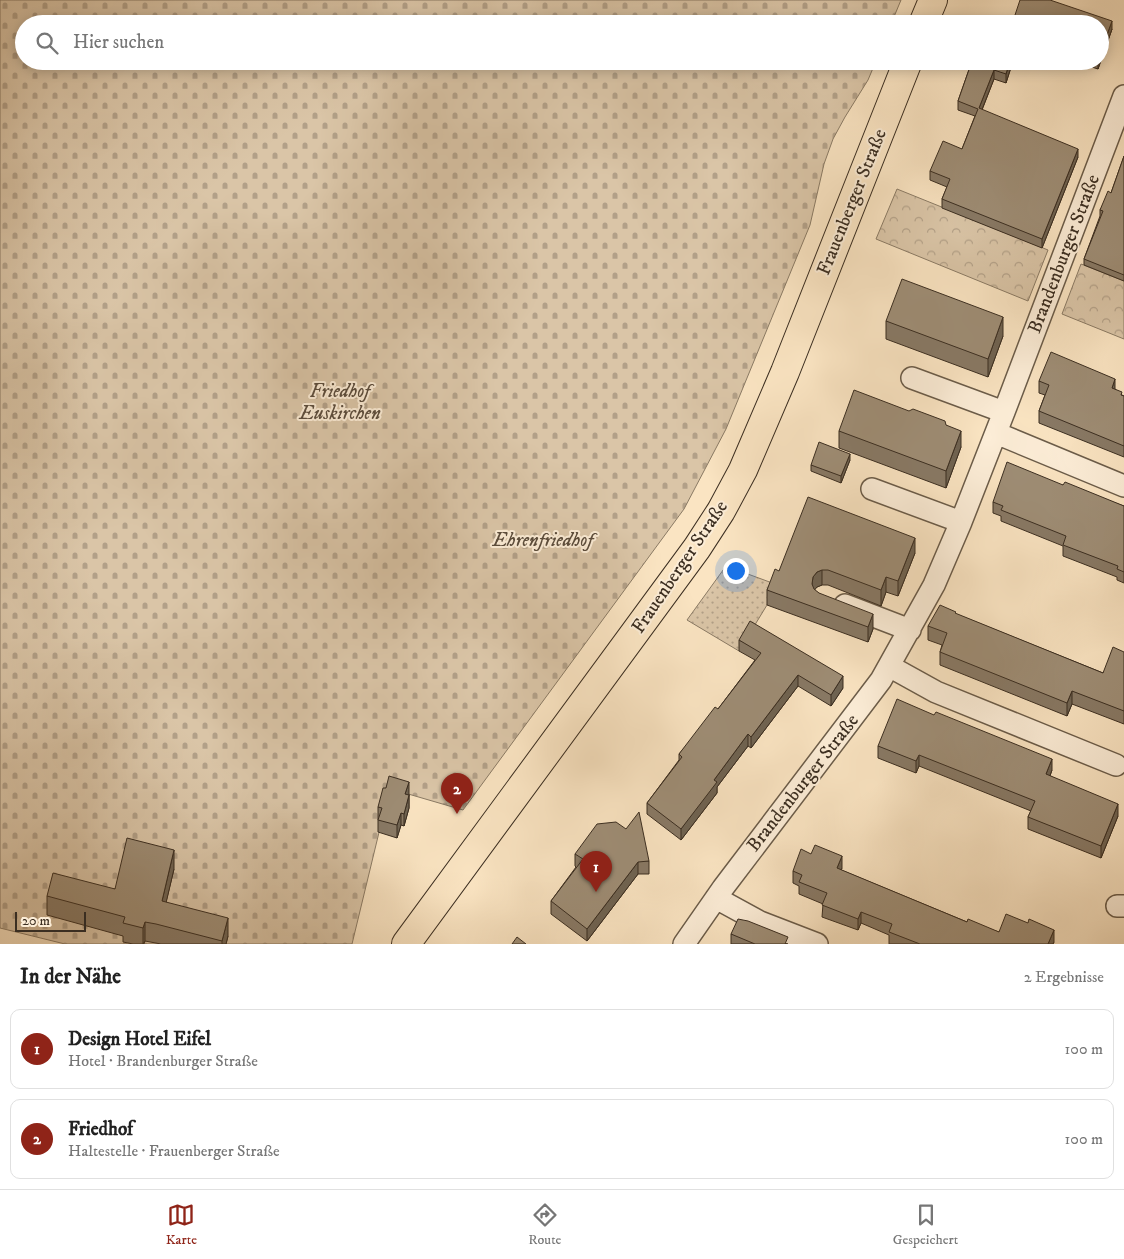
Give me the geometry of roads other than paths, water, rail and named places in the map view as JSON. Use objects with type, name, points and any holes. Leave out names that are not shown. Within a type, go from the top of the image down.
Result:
[{"type":"main road","points":[[927,15],[933,0]]},
{"type":"main road","name":"Frauenberger Straße","points":[[406,944],[697,548],[720,511],[743,470],[785,372],[904,70]]},
{"type":"street","name":"Brandenburger Straße","points":[[684,944],[716,898],[860,709],[889,666],[934,585],[996,433],[1124,96]]},
{"type":"street","points":[[912,378],[1004,412]]},
{"type":"street","points":[[996,433],[1124,486]]},
{"type":"street","points":[[872,489],[961,522]]},
{"type":"street","points":[[824,597],[910,630]]},
{"type":"street","points":[[889,666],[936,692],[1116,765]]},
{"type":"street","points":[[716,898],[760,922],[817,944]]},
{"type":"place","name":"Friedhof","points":[[457,814]]},
{"type":"place","name":"Design Hotel Eifel","points":[[596,892]]},
{"type":"park label","name":"Friedhof Euskirchen","points":[[340,402]]},
{"type":"park label","name":"Ehrenfriedhof","points":[[543,540]]}]
